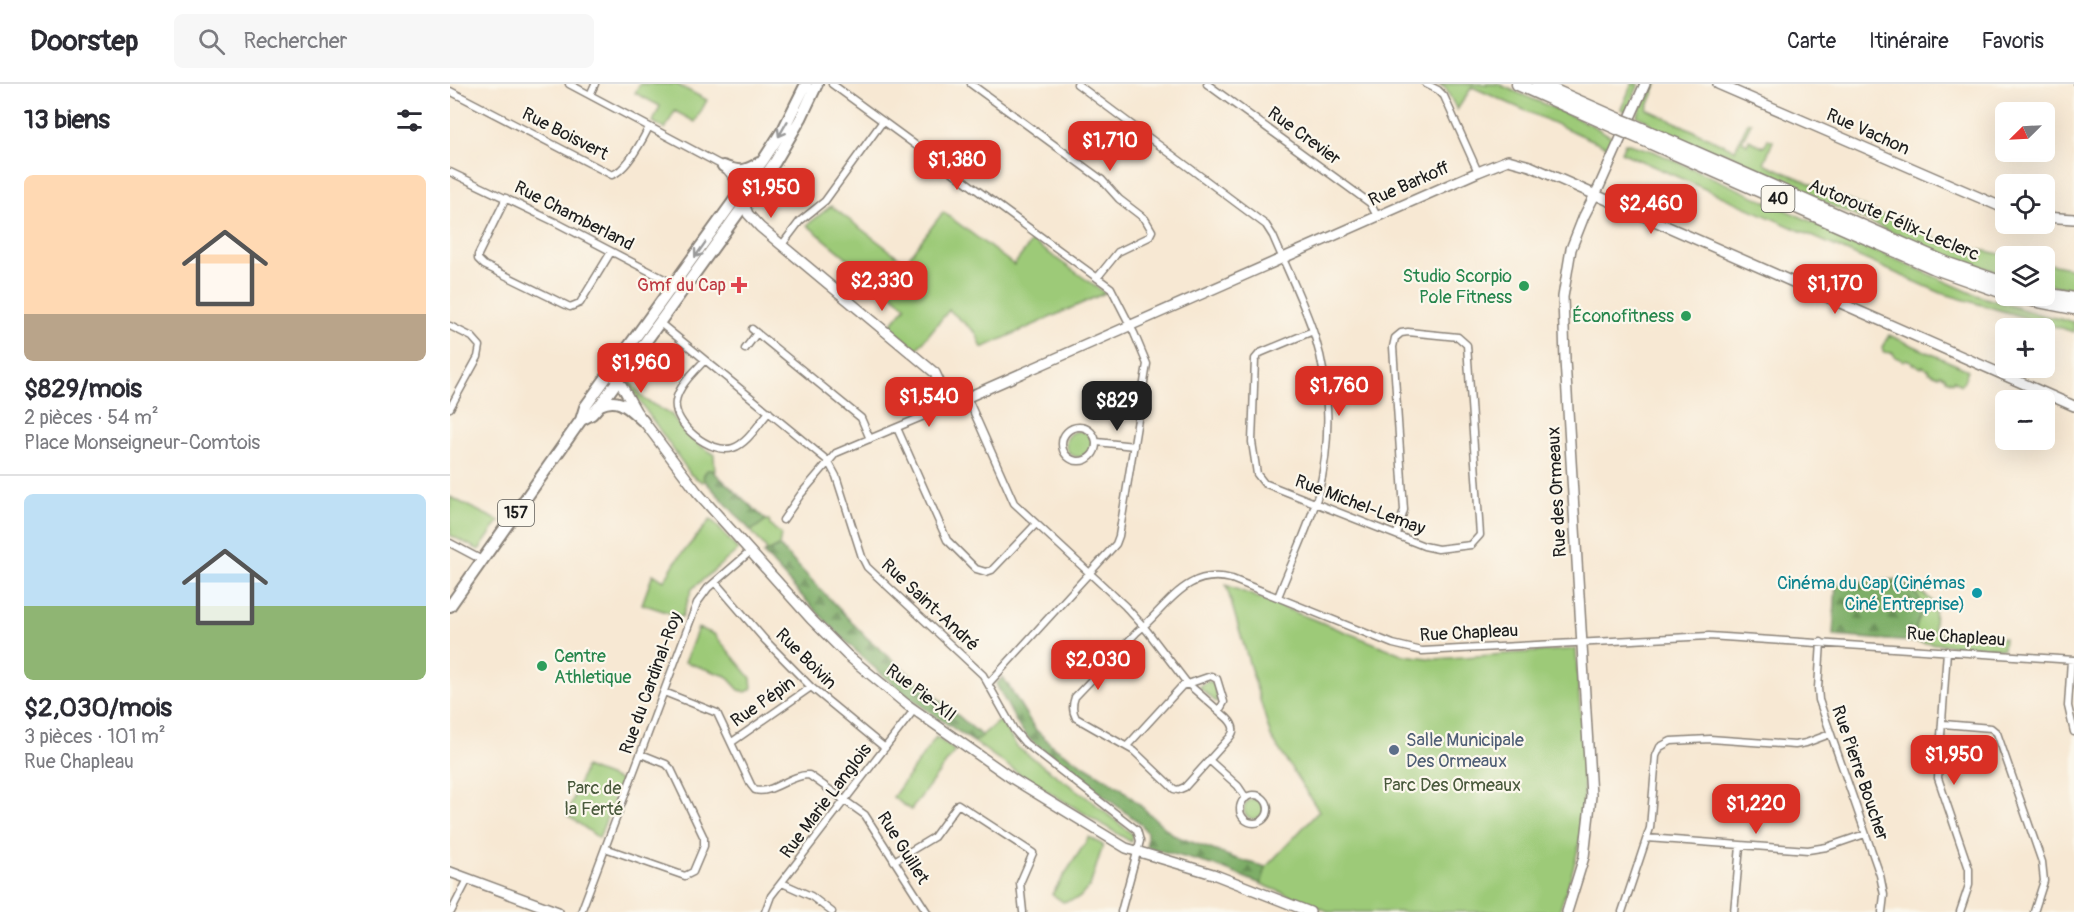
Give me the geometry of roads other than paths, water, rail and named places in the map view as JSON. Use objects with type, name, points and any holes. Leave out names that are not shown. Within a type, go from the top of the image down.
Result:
[{"type":"highway","name":"Autoroute Félix-Leclerc","points":[[1518,84],[1619,124],[1948,264],[1995,280]]},
{"type":"highway","name":"Autoroute Félix-Leclerc","points":[[1539,84],[1619,124]]},
{"type":"highway","name":"Autoroute Félix-Leclerc","points":[[1633,130],[1935,268],[1995,289]]},
{"type":"highway","points":[[2055,296],[2074,299]]},
{"type":"highway","points":[[2055,305],[2074,309]]},
{"type":"main road","name":"157","points":[[450,606],[581,420],[585,407],[614,377],[660,322],[678,289],[784,128],[806,84]]},
{"type":"main road","name":"157","points":[[581,420],[592,414],[600,405],[614,377],[678,289],[744,205],[788,141],[817,84]]},
{"type":"main road","points":[[723,166],[734,171],[744,171],[764,159]]},
{"type":"main road","points":[[600,405],[610,401],[619,403],[643,421]]},
{"type":"street","points":[[569,84],[723,166],[734,179],[748,213],[760,227],[935,374],[950,405]]},
{"type":"street","points":[[590,95],[595,84]]},
{"type":"street","points":[[831,84],[1114,291],[1147,364],[1119,536],[1110,551],[1090,574],[989,683]]},
{"type":"street","points":[[971,84],[1102,180],[1119,199],[1149,223],[1152,231],[1149,237],[1118,252],[1097,278]]},
{"type":"street","points":[[1077,84],[1260,219],[1271,232],[1313,331],[1324,373],[1327,420],[1323,468],[1315,503],[1278,597]]},
{"type":"street","name":"Rue Crevier","points":[[1207,84],[1369,202],[1377,216]]},
{"type":"street","points":[[1426,84],[1440,91],[1446,99],[1478,172]]},
{"type":"street","name":"Rue des Ormeaux","points":[[1567,912],[1584,857],[1591,803],[1563,297],[1571,249],[1645,84]]},
{"type":"street","name":"Rue Vachon","points":[[1718,84],[1995,204]]},
{"type":"street","name":"Rue Boisvert","points":[[450,91],[612,175],[616,174],[636,152],[649,127]]},
{"type":"street","points":[[781,246],[800,221],[825,201],[883,122]]},
{"type":"street","name":"Rue Barkoff","points":[[783,520],[836,453],[1505,160],[1514,160],[1595,195],[2074,406]]},
{"type":"street","name":"Rue Chamberland","points":[[450,172],[506,198],[678,289]]},
{"type":"street","points":[[506,198],[478,255],[478,259],[484,265],[570,307],[580,303],[611,252]]},
{"type":"street","points":[[2055,218],[2074,219]]},
{"type":"street","name":"Rue Saint-André","points":[[660,322],[828,461],[836,476],[867,567],[983,675],[1014,730],[1025,743],[1135,827],[1140,838],[1137,852]]},
{"type":"street","points":[[450,326],[472,337],[480,346],[478,357],[450,408]]},
{"type":"street","points":[[745,349],[755,331],[861,418],[870,439]]},
{"type":"street","name":"Rue Michel-Lemay","points":[[1313,331],[1260,353],[1255,359],[1252,441],[1257,474],[1261,481],[1430,548],[1438,549],[1471,545],[1478,539],[1480,530],[1467,345],[1458,337],[1408,332],[1399,334],[1395,338],[1393,347],[1404,510],[1397,534]]},
{"type":"street","points":[[705,360],[679,392],[675,403],[680,420],[704,442],[719,449],[737,446],[769,412]]},
{"type":"street","name":"Rue Pie-XII","points":[[614,377],[643,421],[690,484],[830,638],[864,670],[914,710],[1046,800],[1115,842],[1137,852],[1213,873],[1310,912]]},
{"type":"street","points":[[967,397],[1014,503],[1144,626],[1187,683],[1127,746]]},
{"type":"street","points":[[1080,426],[1090,430],[1097,442],[1094,453],[1080,461],[1069,457],[1062,444],[1068,431],[1080,426]]},
{"type":"street","points":[[897,428],[947,540],[980,572],[992,570],[1036,524]]},
{"type":"street","points":[[1097,442],[1134,446]]},
{"type":"street","points":[[450,543],[482,560]]},
{"type":"street","name":"Rue du Cardinal-Roy","points":[[581,912],[697,603],[702,594],[751,551]]},
{"type":"street","name":"Rue Chapleau","points":[[1187,683],[1231,722],[1233,732],[1185,787],[1178,790],[1174,789],[1138,753],[1080,721],[1072,707],[1076,697],[1183,587],[1208,577],[1232,579],[1376,638],[1410,650],[1430,652],[1709,636],[2072,660]]},
{"type":"street","name":"Rue Boivin","points":[[715,582],[765,640],[811,687],[885,748]]},
{"type":"street","name":"Rue Pierre Boucher","points":[[1821,642],[1818,694],[1883,888],[1882,912]]},
{"type":"street","points":[[1947,651],[1938,778],[1969,869],[1969,885],[1960,912]]},
{"type":"street","points":[[2072,660],[2068,706],[2074,732]]},
{"type":"street","name":"Rue Chapleau","points":[[1187,683],[1207,677],[1217,679],[1224,702],[1220,711]]},
{"type":"street","name":"Rue Pépin","points":[[732,742],[811,687]]},
{"type":"street","name":"Rue Guillet","points":[[664,692],[714,710],[719,715],[755,790],[764,791],[798,776],[809,774],[865,814],[927,912]]},
{"type":"street","name":"Rue Marie Langlois","points":[[765,912],[770,898],[914,710]]},
{"type":"street","points":[[1943,724],[1992,728],[1997,733],[2042,862],[2044,881],[2034,912]]},
{"type":"street","points":[[1622,912],[1647,838],[1651,820],[1656,756],[1658,749],[1665,743],[1710,739],[1795,745],[1830,734]]},
{"type":"street","points":[[605,848],[685,876],[693,872],[704,846],[702,834],[671,769],[666,764],[641,754]]},
{"type":"street","points":[[1209,760],[1238,786],[1246,798]]},
{"type":"street","points":[[1255,795],[1264,799],[1268,809],[1263,820],[1252,823],[1245,819],[1240,808],[1246,798],[1255,795]]},
{"type":"street","points":[[894,861],[934,837],[958,804],[1033,853],[1020,883],[1023,912]]},
{"type":"street","points":[[1647,838],[1808,850],[1827,847],[1865,834]]},
{"type":"street","points":[[1734,912],[1740,846]]},
{"type":"street","points":[[1121,912],[1137,852]]},
{"type":"street","points":[[450,872],[558,912]]},
{"type":"street","points":[[452,912],[468,879]]},
{"type":"street","points":[[782,883],[811,896],[832,912]]},
{"type":"place","name":"Gmf du Cap","points":[[739,285]]},
{"type":"place","name":"Studio Scorpio Pole Fitness","points":[[1524,286]]},
{"type":"place","name":"Éconofitness","points":[[1686,316]]},
{"type":"place","name":"Cinéma du Cap (Cinémas Ciné Entreprise)","points":[[1977,593]]},
{"type":"place","name":"Centre Athletique","points":[[542,666]]},
{"type":"place","name":"Salle Municipale Des Ormeaux","points":[[1394,750]]},
{"type":"park label","name":"Parc Des Ormeaux","points":[[1452,785]]},
{"type":"park label","name":"Parc de la Ferté","points":[[594,798]]}]
